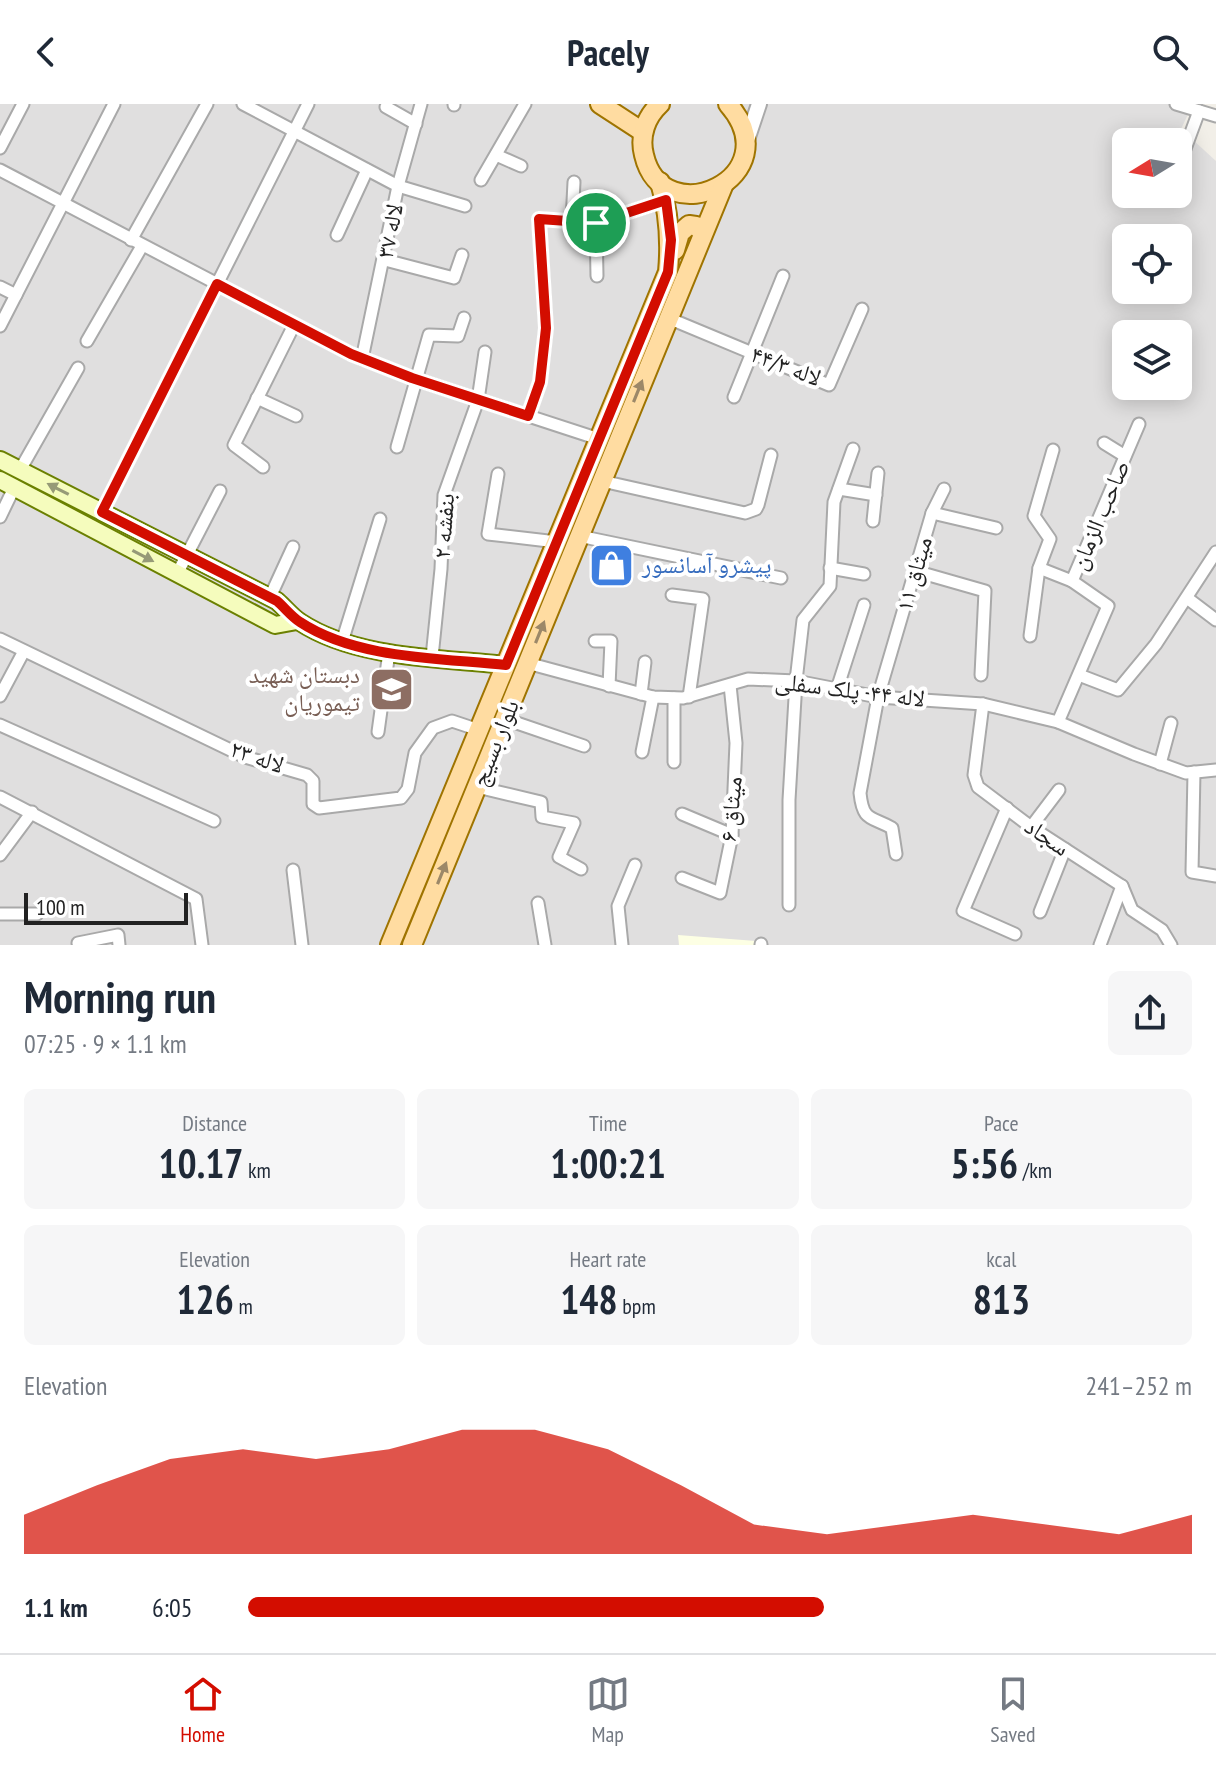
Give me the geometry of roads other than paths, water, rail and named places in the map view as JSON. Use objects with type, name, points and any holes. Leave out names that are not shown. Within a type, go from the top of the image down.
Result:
[{"type":"main road","points":[[613,106],[643,132],[647,120],[660,104]]},
{"type":"main road","points":[[728,104],[744,128],[746,143]]},
{"type":"main road","name":"بلوار بسیج","points":[[390,945],[668,272],[671,240],[663,191],[645,160],[643,132]]},
{"type":"main road","name":"بلوار بسیج","points":[[412,945],[703,233],[723,186],[739,167],[746,143]]},
{"type":"main road","points":[[663,191],[691,195],[708,193],[723,186]]},
{"type":"main road","points":[[668,272],[680,233],[689,225],[696,226],[703,233]]},
{"type":"main road","points":[[0,460],[270,597],[289,610],[297,621],[342,642],[367,650],[506,665]]},
{"type":"main road","points":[[7,484],[275,625],[297,621]]},
{"type":"street","points":[[0,148],[23,104]]},
{"type":"street","points":[[0,326],[114,104]]},
{"type":"street","points":[[87,341],[207,104]]},
{"type":"street","points":[[243,104],[398,186],[465,206]]},
{"type":"street","points":[[102,512],[308,104]]},
{"type":"street","name":"لاله ۳۷","points":[[362,359],[398,186],[421,104]]},
{"type":"street","points":[[481,180],[525,104]]},
{"type":"street","points":[[746,143],[759,104]]},
{"type":"street","points":[[1176,104],[1216,116]]},
{"type":"street","points":[[386,107],[416,124]]},
{"type":"street","points":[[1192,130],[1199,111]]},
{"type":"street","points":[[496,155],[521,166]]},
{"type":"street","points":[[0,170],[362,359],[599,439]]},
{"type":"street","points":[[337,235],[367,170]]},
{"type":"street","points":[[572,221],[574,182]]},
{"type":"street","points":[[528,416],[540,382],[546,328],[539,219],[596,223],[663,191]]},
{"type":"street","points":[[596,223],[597,276]]},
{"type":"street","points":[[385,260],[454,278],[462,255]]},
{"type":"street","points":[[734,397],[783,276]]},
{"type":"street","points":[[0,287],[16,295]]},
{"type":"street","name":"لاله ۴۴/۳","points":[[668,318],[829,385],[862,309]]},
{"type":"street","points":[[397,447],[429,335],[458,336],[464,318]]},
{"type":"street","points":[[263,467],[234,445],[294,325]]},
{"type":"street","name":"بنفشه ۲","points":[[432,657],[441,569],[444,495],[478,400],[485,352]]},
{"type":"street","points":[[20,470],[78,368]]},
{"type":"street","points":[[257,398],[296,416]]},
{"type":"street","name":"صاحب الزمان","points":[[1058,722],[1108,606],[1072,581],[1139,424]]},
{"type":"street","points":[[1104,443],[1125,456]]},
{"type":"street","points":[[789,905],[789,800],[803,620],[830,586],[834,502],[853,449]]},
{"type":"street","points":[[1030,636],[1039,568],[1050,539],[1034,516],[1053,450]]},
{"type":"street","points":[[602,481],[745,513],[758,505],[771,455]]},
{"type":"street","points":[[873,521],[878,473]]},
{"type":"street","points":[[498,474],[488,534],[557,542]]},
{"type":"street","points":[[0,517],[7,484]]},
{"type":"street","points":[[839,489],[876,495]]},
{"type":"street","points":[[932,513],[944,489]]},
{"type":"street","points":[[177,574],[220,491]]},
{"type":"street","name":"میثاق ۱۱","points":[[896,854],[892,828],[865,815],[860,793],[878,697],[932,513],[996,528]]},
{"type":"street","points":[[342,642],[380,519]]},
{"type":"street","points":[[579,536],[781,578]]},
{"type":"street","points":[[270,597],[293,547]]},
{"type":"street","points":[[1079,675],[1118,690],[1156,644],[1216,552]]},
{"type":"street","points":[[830,568],[864,574]]},
{"type":"street","points":[[1039,568],[1072,581]]},
{"type":"street","points":[[915,571],[985,591],[981,675]]},
{"type":"street","points":[[672,595],[703,599],[689,697]]},
{"type":"street","points":[[1187,598],[1216,620]]},
{"type":"street","points":[[837,689],[864,605]]},
{"type":"street","points":[[0,639],[24,651],[0,696]]},
{"type":"street","points":[[595,641],[611,641],[609,686]]},
{"type":"street","name":"لاله ۲۳","points":[[24,651],[245,757],[307,775],[313,781],[313,804],[319,808],[401,798],[408,789],[418,746],[433,728],[452,721],[479,730]]},
{"type":"street","points":[[378,732],[389,652]]},
{"type":"street","points":[[641,694],[645,662]]},
{"type":"street","name":"لاله ۴۴- پلک سفلی","points":[[527,663],[653,697],[689,697],[748,679],[796,681],[878,697],[983,704],[1058,722],[1186,773],[1216,770]]},
{"type":"street","name":"میثاق ۶","points":[[682,878],[720,893],[732,835],[736,743],[730,685]]},
{"type":"street","points":[[642,752],[653,697]]},
{"type":"street","points":[[674,698],[674,762]]},
{"type":"street","name":"سجاد","points":[[983,704],[974,775],[978,787],[1031,827],[1122,886],[1132,910],[1162,930],[1171,945]]},
{"type":"street","points":[[505,719],[584,746]]},
{"type":"street","points":[[1160,764],[1171,723]]},
{"type":"street","points":[[0,725],[214,821]]},
{"type":"street","points":[[1194,772],[1192,872],[1216,876]]},
{"type":"street","points":[[477,787],[541,802],[542,817],[574,823],[559,857],[581,869]]},
{"type":"street","points":[[1031,827],[1059,790]]},
{"type":"street","points":[[0,797],[196,899],[202,945]]},
{"type":"street","points":[[1007,808],[963,911],[1015,934]]},
{"type":"street","points":[[0,855],[32,812]]},
{"type":"street","points":[[682,814],[732,835]]},
{"type":"street","points":[[1040,912],[1065,849]]},
{"type":"street","points":[[622,945],[618,906],[635,865]]},
{"type":"street","points":[[293,870],[302,945]]},
{"type":"street","points":[[1100,945],[1122,886]]},
{"type":"street","points":[[538,903],[545,945]]},
{"type":"street","points":[[0,914],[37,914]]},
{"type":"street","points":[[78,943],[118,935],[119,945]]},
{"type":"place","name":"پیشرو آسانسور","points":[[611,565]]},
{"type":"place","name":"دبستان شهید تیموریان","points":[[391,689]]}]
